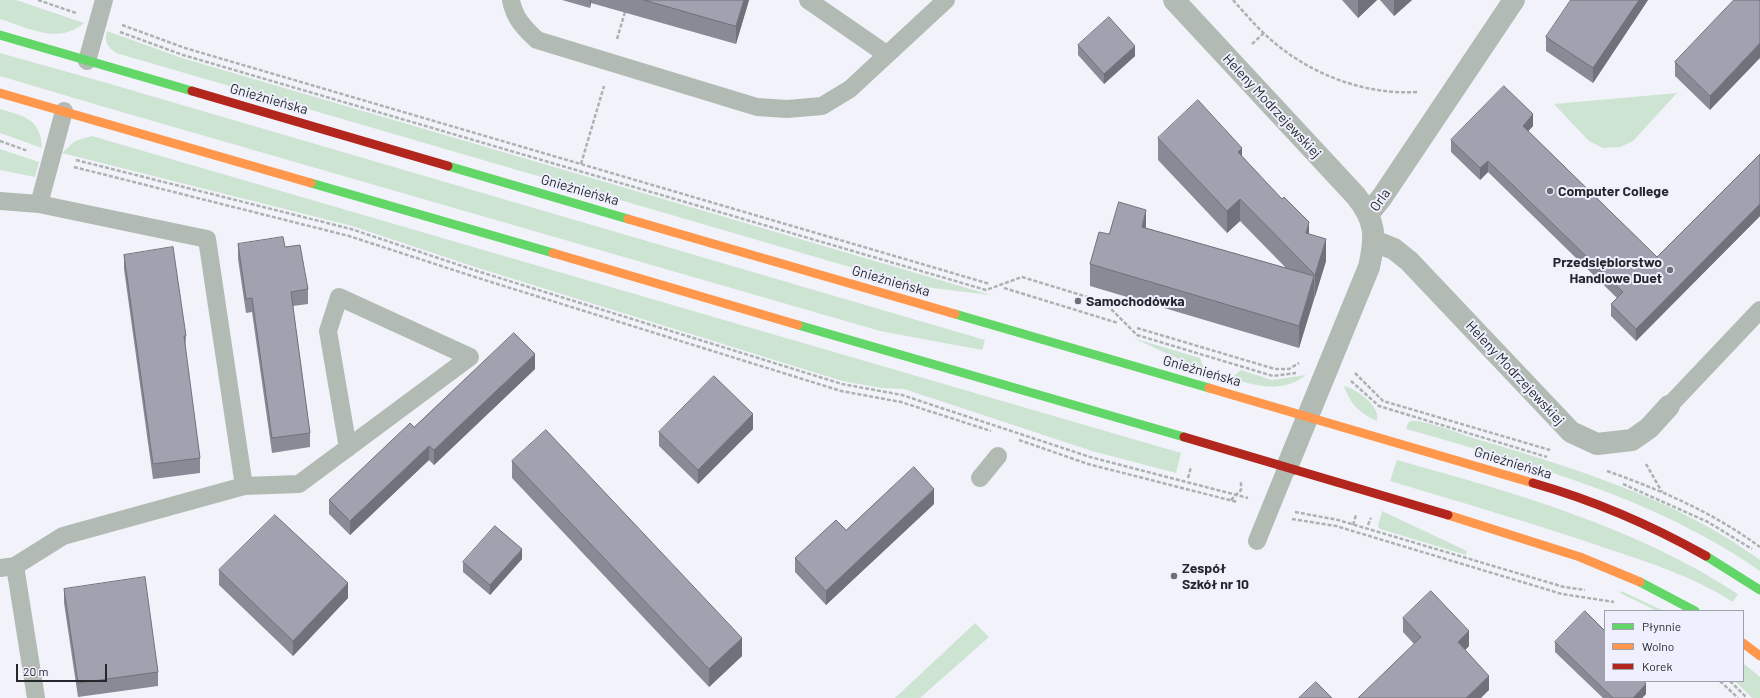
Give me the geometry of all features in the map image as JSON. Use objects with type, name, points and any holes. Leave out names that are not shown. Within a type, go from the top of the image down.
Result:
[{"type":"street","name":"Heleny Modrzejewskiej","points":[[1174,0],[1356,196],[1369,213]]},
{"type":"street","name":"Orla","points":[[1287,468],[1369,267],[1374,241],[1374,229],[1369,213],[1382,198],[1514,0]]},
{"type":"street","name":"Gnieźnieńska","points":[[0,35],[1553,489],[1586,500],[1650,526],[1710,557],[1760,590]]},
{"type":"street","points":[[0,93],[1287,468],[1546,545],[1626,575],[1693,610]]},
{"type":"street","name":"Heleny Modrzejewskiej","points":[[1374,241],[1394,249],[1409,261],[1572,432],[1597,444],[1632,440],[1649,428],[1669,406]]},
{"type":"street","points":[[1744,644],[1760,656]]},
{"type":"lane","points":[[87,61],[104,0]]},
{"type":"lane","points":[[511,0],[512,10],[523,27],[538,40],[757,107],[787,109],[822,106],[850,89],[946,0]]},
{"type":"lane","points":[[808,0],[886,54]]},
{"type":"lane","points":[[39,204],[64,111]]},
{"type":"lane","points":[[0,201],[39,204],[208,239],[244,486]]},
{"type":"lane","points":[[36,698],[7,567],[63,536],[244,486],[300,484],[470,357],[339,296],[328,331],[348,448]]},
{"type":"lane","points":[[1669,406],[1760,310]]},
{"type":"lane","points":[[980,478],[998,456]]},
{"type":"lane","points":[[1256,541],[1287,468]]},
{"type":"path","points":[[38,0],[82,15]]},
{"type":"path","points":[[1233,0],[1264,33],[1284,51],[1302,63],[1341,81],[1371,90],[1410,92],[1425,91]]},
{"type":"path","points":[[116,23],[193,51],[990,284]]},
{"type":"path","points":[[114,30],[183,55],[986,290],[1022,277],[1104,302],[1137,335],[1273,376],[1300,372]]},
{"type":"path","points":[[1250,48],[1252,43],[1264,33]]},
{"type":"path","points":[[0,141],[34,153]]},
{"type":"path","points":[[75,160],[351,229],[515,283],[842,384],[902,395],[1090,457],[1239,494],[1244,497]]},
{"type":"path","points":[[73,166],[349,236],[475,278],[826,387],[901,402],[993,432]]},
{"type":"path","points":[[1004,288],[1118,322]]},
{"type":"path","points":[[1137,328],[1223,356],[1278,370],[1289,368],[1301,362]]},
{"type":"path","points":[[1354,371],[1383,401],[1402,408],[1551,451]]},
{"type":"path","points":[[1015,439],[1088,464],[1186,487],[1238,502]]},
{"type":"path","points":[[1632,440],[1662,493]]},
{"type":"path","points":[[1188,478],[1190,470]]},
{"type":"path","points":[[1606,471],[1662,493],[1711,516],[1760,547]]},
{"type":"path","points":[[1231,500],[1239,494]]},
{"type":"path","points":[[1290,512],[1338,520],[1564,588],[1586,590]]},
{"type":"path","points":[[1286,518],[1336,526],[1366,533],[1562,594],[1616,602]]},
{"type":"path","points":[[1721,682],[1738,698]]},
{"type":"path","points":[[1731,682],[1747,698]]},
{"type":"green space","points":[[0,0],[16,0],[84,23],[74,30],[64,33],[43,33],[32,30],[0,19]]},
{"type":"green space","points":[[107,31],[182,58],[991,295],[915,286],[116,53],[107,44]]},
{"type":"green space","points":[[0,53],[985,340],[982,350],[880,331],[101,106],[0,76]]},
{"type":"green space","points":[[1677,93],[1633,141],[1620,147],[1603,148],[1589,141],[1554,104]]},
{"type":"green space","points":[[0,109],[23,117],[34,124],[41,138],[42,148],[0,133]]},
{"type":"green space","points":[[92,136],[1181,453],[1176,473],[1092,451],[904,389],[882,388],[842,381],[478,268],[352,226],[62,153],[75,141]]},
{"type":"green space","points":[[0,149],[39,162],[35,177],[0,170]]},
{"type":"green space","points":[[1133,338],[1200,358],[1205,371]]},
{"type":"green space","points":[[1241,370],[1272,380],[1306,375],[1288,385],[1269,387],[1250,384],[1231,378]]},
{"type":"green space","points":[[1344,386],[1361,394],[1372,404],[1377,415],[1377,421],[1356,408],[1349,398]]},
{"type":"green space","points":[[1411,421],[1431,424],[1583,472],[1657,501],[1692,518],[1727,538],[1760,560],[1760,571],[1719,545],[1634,503],[1589,485],[1544,470],[1406,429],[1408,423]]},
{"type":"green space","points":[[1397,460],[1529,499],[1616,530],[1698,570],[1738,594],[1733,602],[1703,585],[1672,571],[1527,522],[1390,481]]},
{"type":"green space","points":[[1382,511],[1467,551],[1466,555],[1380,529],[1378,526]]},
{"type":"green space","points":[[1621,591],[1662,610],[1655,610],[1620,593]]},
{"type":"green space","points":[[975,623],[989,637],[920,698],[895,698]]},
{"type":"green space","points":[[1744,664],[1760,677],[1760,698],[1752,698],[1736,682],[1744,682]]},
{"type":"building","points":[[644,0],[744,0],[736,26]]},
{"type":"building","points":[[1571,0],[1639,0],[1593,68],[1546,37]]},
{"type":"building","points":[[1734,0],[1760,0],[1760,43],[1710,96],[1675,62]]},
{"type":"building","points":[[1109,17],[1135,46],[1104,74],[1078,45]]},
{"type":"building","points":[[1504,86],[1533,114],[1523,126],[1657,257],[1760,154],[1760,204],[1636,329],[1611,304],[1623,292],[1488,161],[1480,168],[1451,140]]},
{"type":"building","points":[[1198,100],[1242,148],[1238,152],[1282,199],[1284,197],[1309,222],[1306,233],[1326,239],[1315,275],[1240,199],[1227,211],[1158,138]]},
{"type":"building","points":[[1119,202],[1146,210],[1142,227],[1314,276],[1299,326],[1090,264],[1099,232],[1109,234]]},
{"type":"building","points":[[283,237],[285,247],[300,245],[308,289],[291,292],[310,433],[272,438],[252,298],[246,299],[238,244]]},
{"type":"building","points":[[173,247],[186,336],[184,336],[200,458],[153,464],[124,255]]},
{"type":"building","points":[[514,333],[535,354],[434,450],[429,446],[350,521],[329,500],[410,423],[414,427]]},
{"type":"building","points":[[714,376],[753,414],[698,470],[659,432]]},
{"type":"building","points":[[546,430],[742,638],[709,669],[512,461]]},
{"type":"building","points":[[914,467],[934,489],[826,591],[795,558],[836,520],[846,530]]},
{"type":"building","points":[[275,515],[348,583],[293,641],[219,570]]},
{"type":"building","points":[[495,526],[522,549],[490,585],[463,562]]},
{"type":"building","points":[[145,577],[158,672],[78,683],[64,589]]},
{"type":"building","points":[[1431,591],[1469,631],[1458,642],[1489,676],[1466,698],[1358,698],[1421,637],[1403,618]]},
{"type":"building","points":[[1585,611],[1604,630],[1604,682],[1645,682],[1646,684],[1633,698],[1613,698],[1555,642]]},
{"type":"building","points":[[1316,682],[1332,698],[1299,698]]},
{"type":"traffic: fast","points":[[0,35],[192,91]]},
{"type":"traffic: fast","points":[[448,166],[628,219]]},
{"type":"traffic: fast","points":[[311,183],[553,253]]},
{"type":"traffic: fast","points":[[955,314],[1209,388]]},
{"type":"traffic: fast","points":[[798,325],[1184,437]]},
{"type":"traffic: fast","points":[[1706,556],[1760,590]]},
{"type":"traffic: fast","points":[[1640,582],[1693,610]]},
{"type":"traffic: slow","points":[[0,93],[311,183]]},
{"type":"traffic: slow","points":[[628,219],[955,314]]},
{"type":"traffic: slow","points":[[553,253],[798,325]]},
{"type":"traffic: slow","points":[[1209,388],[1533,483]]},
{"type":"traffic: slow","points":[[1448,515],[1580,557],[1640,582]]},
{"type":"traffic: slow","points":[[1744,644],[1760,656]]},
{"type":"traffic: jam","points":[[192,91],[448,166]]},
{"type":"traffic: jam","points":[[1184,437],[1448,515]]},
{"type":"traffic: jam","points":[[1533,483],[1600,505],[1664,534],[1706,556]]},
{"type":"place","name":"Computer College","points":[[1550,191]]},
{"type":"place","name":"Przedsiębiorstwo Handlowe Duet","points":[[1670,270]]},
{"type":"place","name":"Samochodówka","points":[[1078,301]]},
{"type":"place","name":"Zespół Szkół nr 10","points":[[1174,576]]}]
